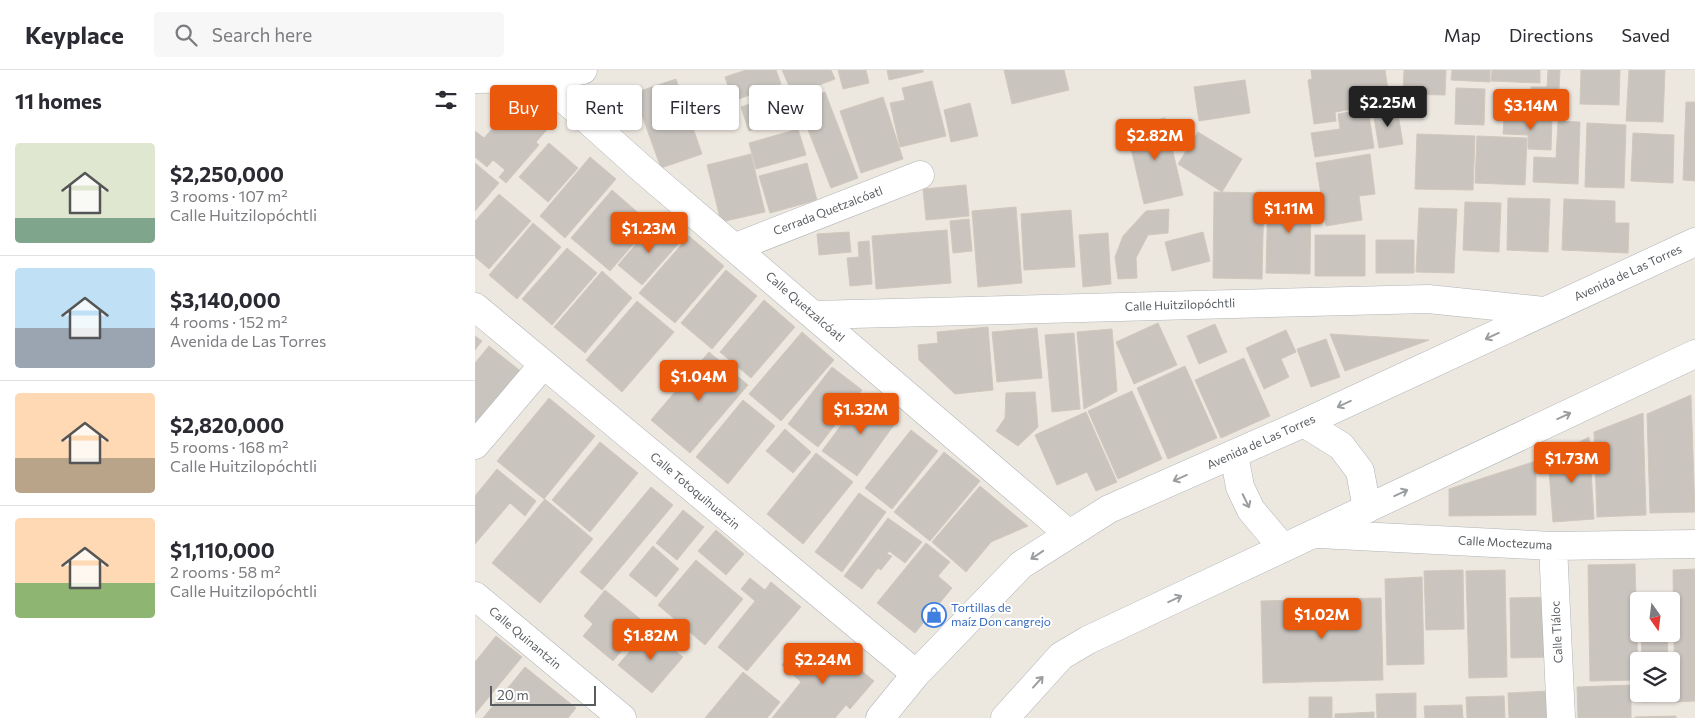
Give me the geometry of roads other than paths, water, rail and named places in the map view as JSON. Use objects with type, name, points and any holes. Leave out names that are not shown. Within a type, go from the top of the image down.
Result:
[{"type":"street","points":[[475,79],[541,78],[583,70]]},
{"type":"street","name":"Calle Quetzalcóatl","points":[[541,78],[640,167],[736,247],[1069,534]]},
{"type":"street","name":"Cerrada Quetzalcóatl","points":[[736,247],[920,175]]},
{"type":"street","name":"Avenida de Las Torres","points":[[880,718],[916,674],[1021,565],[1109,510],[1304,423],[1695,242]]},
{"type":"street","name":"Calle Huitzilopóchtli","points":[[814,315],[1427,298],[1545,311]]},
{"type":"street","name":"Calle Totoquihuatzin","points":[[475,307],[916,674]]},
{"type":"street","points":[[1005,718],[1061,656],[1088,640],[1695,354]]},
{"type":"street","points":[[475,445],[543,365]]},
{"type":"street","points":[[1304,423],[1341,446],[1360,471],[1367,509]]},
{"type":"street","points":[[1234,454],[1240,487],[1251,510],[1283,548]]},
{"type":"street","name":"Calle Moctezuma","points":[[1315,533],[1553,546],[1695,544]]},
{"type":"street","name":"Calle Tláloc","points":[[1553,546],[1561,718]]},
{"type":"street","name":"Calle Quinantzin","points":[[475,596],[622,718]]},
{"type":"place","name":"Tortillas de maíz Don cangrejo","points":[[934,615]]}]
